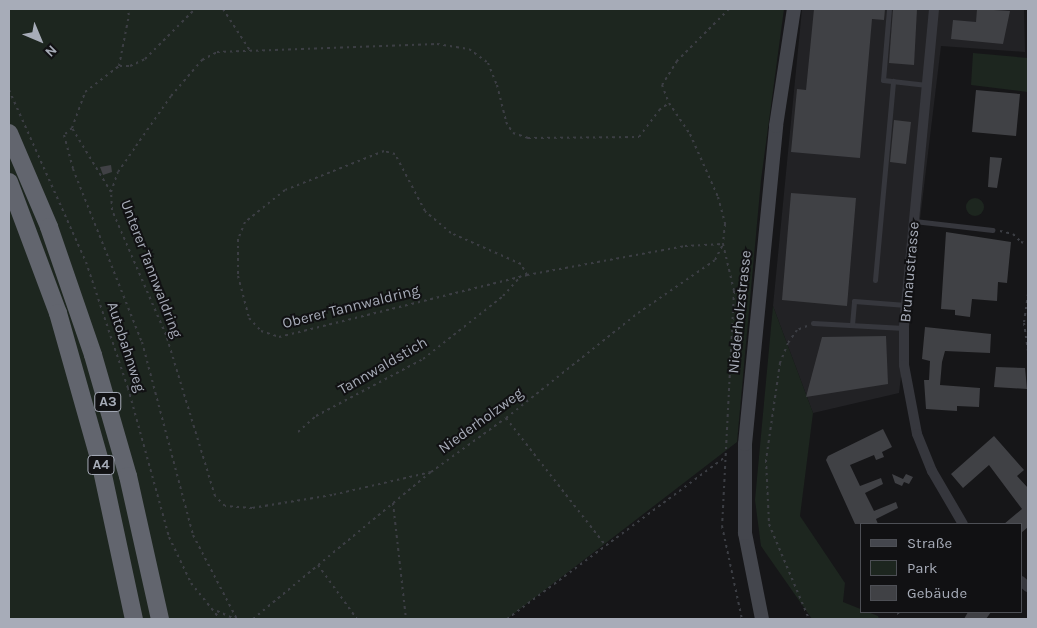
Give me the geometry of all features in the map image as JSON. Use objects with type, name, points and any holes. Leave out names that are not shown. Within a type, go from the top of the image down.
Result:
[{"type":"highway","name":"A3","points":[[9,134],[56,245],[93,354],[128,476],[160,619]]},
{"type":"highway","name":"A3","points":[[9,182],[58,313],[70,331],[90,395],[142,619]]},
{"type":"highway","name":"A4","points":[[58,313],[100,461],[134,619]]},
{"type":"main road","name":"Niederholzstrasse","points":[[762,619],[745,533],[745,444],[776,126],[794,9]]},
{"type":"street","name":"Brunaustrasse","points":[[934,9],[904,328],[904,365],[916,434],[936,480],[962,523]]},
{"type":"lane","points":[[889,9],[883,80],[927,85]]},
{"type":"lane","points":[[875,280],[892,81]]},
{"type":"lane","points":[[914,221],[992,230]]},
{"type":"lane","points":[[852,325],[854,301],[906,306]]},
{"type":"lane","points":[[814,323],[904,328]]},
{"type":"path","points":[[119,66],[129,15],[127,9]]},
{"type":"path","points":[[195,9],[145,59],[130,66],[119,66],[85,92],[72,128],[64,135],[73,169],[142,342],[193,536],[236,619]]},
{"type":"path","points":[[223,9],[251,52]]},
{"type":"path","points":[[729,9],[677,62],[662,85],[669,103],[690,134],[718,196],[725,224],[723,244],[734,290],[722,526],[742,619]]},
{"type":"path","name":"Unterer Tannwaldring","points":[[431,472],[332,496],[252,508],[225,506],[216,496],[166,335],[112,210],[111,192],[118,172],[171,96],[202,60],[217,52],[437,44],[469,49],[488,63],[498,85],[506,122],[513,132],[528,138],[640,137],[659,110],[669,103]]},
{"type":"path","name":"Autobahnweg","points":[[9,90],[86,262],[128,388],[169,537],[192,583],[216,611],[220,619]]},
{"type":"path","points":[[72,128],[111,192]]},
{"type":"path","name":"Oberer Tannwaldring","points":[[527,275],[522,264],[452,233],[425,211],[395,154],[384,151],[285,190],[245,222],[238,239],[238,276],[249,318],[261,331],[279,337],[521,276],[527,275],[685,246],[723,244]]},
{"type":"path","points":[[992,230],[1013,234],[1021,242],[1028,244]]},
{"type":"path","name":"Niederholzweg","points":[[253,619],[431,472],[506,418],[638,313],[715,260],[723,244]]},
{"type":"path","name":"Tannwaldstich","points":[[298,432],[316,416],[423,360],[503,296],[521,276]]},
{"type":"path","points":[[1028,294],[1024,323],[1028,352]]},
{"type":"path","points":[[809,619],[769,524],[766,460],[780,363],[797,330],[814,323]]},
{"type":"path","points":[[506,418],[606,546]]},
{"type":"path","points":[[507,619],[724,458]]},
{"type":"path","points":[[393,503],[406,619]]},
{"type":"path","points":[[318,565],[356,619]]},
{"type":"path","name":"Autobahnweg","points":[[216,611],[236,619]]},
{"type":"path","points":[[898,613],[899,619]]},
{"type":"shaded area","points":[[802,9],[1024,9],[1025,52],[941,46],[899,393],[813,413],[773,306]]},
{"type":"green space","points":[[9,9],[784,9],[761,180],[737,442],[507,619],[9,619]]},
{"type":"green space","points":[[973,53],[1028,58],[1028,92],[971,85]]},
{"type":"green space","points":[[971,198],[979,198],[984,203],[982,214],[971,216],[966,211],[966,203]]},
{"type":"green space","points":[[773,306],[813,413],[800,516],[845,583],[843,602],[860,609],[860,613],[870,613],[878,616],[879,619],[812,619],[761,546],[755,500]]},
{"type":"building","points":[[814,9],[885,9],[884,20],[872,19],[860,158],[791,152],[797,89],[806,90]]},
{"type":"building","points":[[893,9],[917,9],[914,65],[889,63]]},
{"type":"building","points":[[977,9],[1010,11],[1003,44],[951,39],[953,20],[976,22]]},
{"type":"building","points":[[976,90],[1020,94],[1016,136],[972,132]]},
{"type":"building","points":[[894,120],[911,122],[906,164],[890,162]]},
{"type":"building","points":[[990,157],[1002,158],[997,188],[988,187]]},
{"type":"building","points":[[111,165],[112,172],[103,175],[100,167]]},
{"type":"building","points":[[791,193],[856,198],[847,306],[782,300]]},
{"type":"building","points":[[946,232],[1011,242],[1007,283],[998,282],[997,301],[972,299],[970,317],[955,315],[955,310],[941,309]]},
{"type":"building","points":[[925,327],[991,334],[990,353],[945,351],[942,362],[940,385],[980,388],[979,407],[957,406],[957,411],[926,409],[924,380],[929,380],[930,361],[922,359]]},
{"type":"building","points":[[886,336],[888,384],[806,397],[822,337]]},
{"type":"building","points":[[996,367],[1025,368],[1027,389],[994,387]]},
{"type":"building","points":[[883,429],[892,447],[882,452],[884,457],[876,460],[874,455],[850,465],[860,486],[881,478],[883,484],[865,493],[874,511],[896,502],[898,508],[876,519],[878,523],[855,524],[826,460],[828,456]]},
{"type":"building","points":[[994,436],[1024,470],[1017,476],[1028,488],[1028,527],[1022,532],[1022,523],[1005,523],[1022,509],[989,465],[963,488],[951,474]]},
{"type":"building","points":[[892,474],[903,479],[906,474],[913,477],[909,484],[904,482],[902,486],[895,483]]},
{"type":"building","points":[[967,613],[990,613],[986,619],[964,619]]}]
